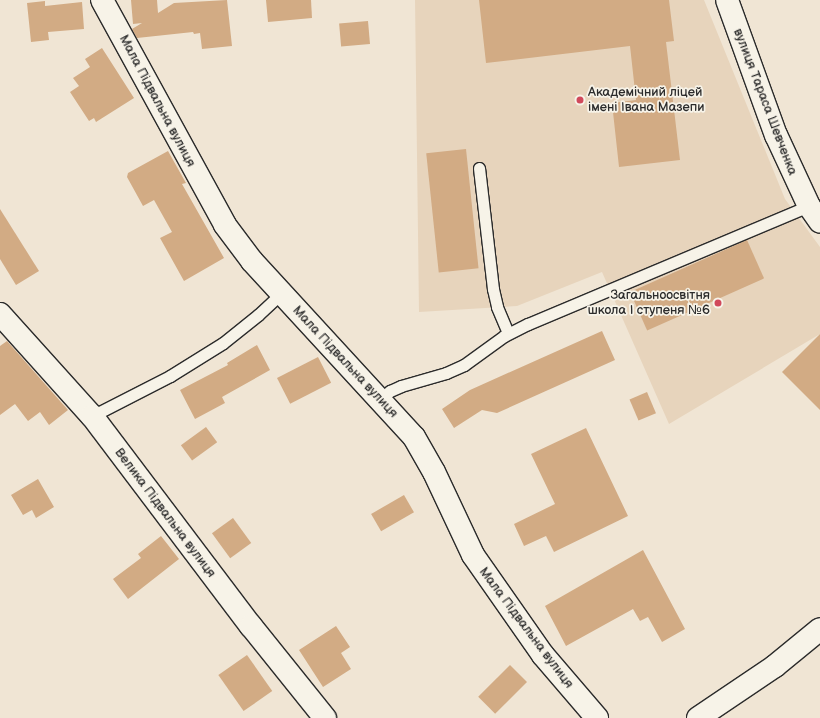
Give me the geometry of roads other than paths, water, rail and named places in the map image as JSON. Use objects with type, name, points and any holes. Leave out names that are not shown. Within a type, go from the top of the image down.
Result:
[{"type":"street","name":"Мала Підвальна вулиця","points":[[102,0],[216,210],[252,261],[380,399],[422,450],[458,527],[494,586],[543,655],[598,718]]},
{"type":"street","name":"вулиця Тараса Шевченка","points":[[726,0],[776,135],[814,214]]},
{"type":"street","name":"Велика Підвальна вулиця","points":[[0,314],[92,416],[251,626],[324,718]]},
{"type":"street","points":[[698,718],[775,666],[820,629]]},
{"type":"lane","points":[[479,168],[493,289],[497,307],[508,333]]},
{"type":"lane","points":[[380,399],[390,391],[401,386],[446,373],[464,365],[508,333],[814,214]]},
{"type":"lane","points":[[92,416],[163,379],[223,343],[258,316],[282,293]]},
{"type":"place","name":"Академічний ліцей імені Івана Мазепи","points":[[580,100]]},
{"type":"place","name":"Загальноосвітня школа І ступеня №6","points":[[718,303]]}]
